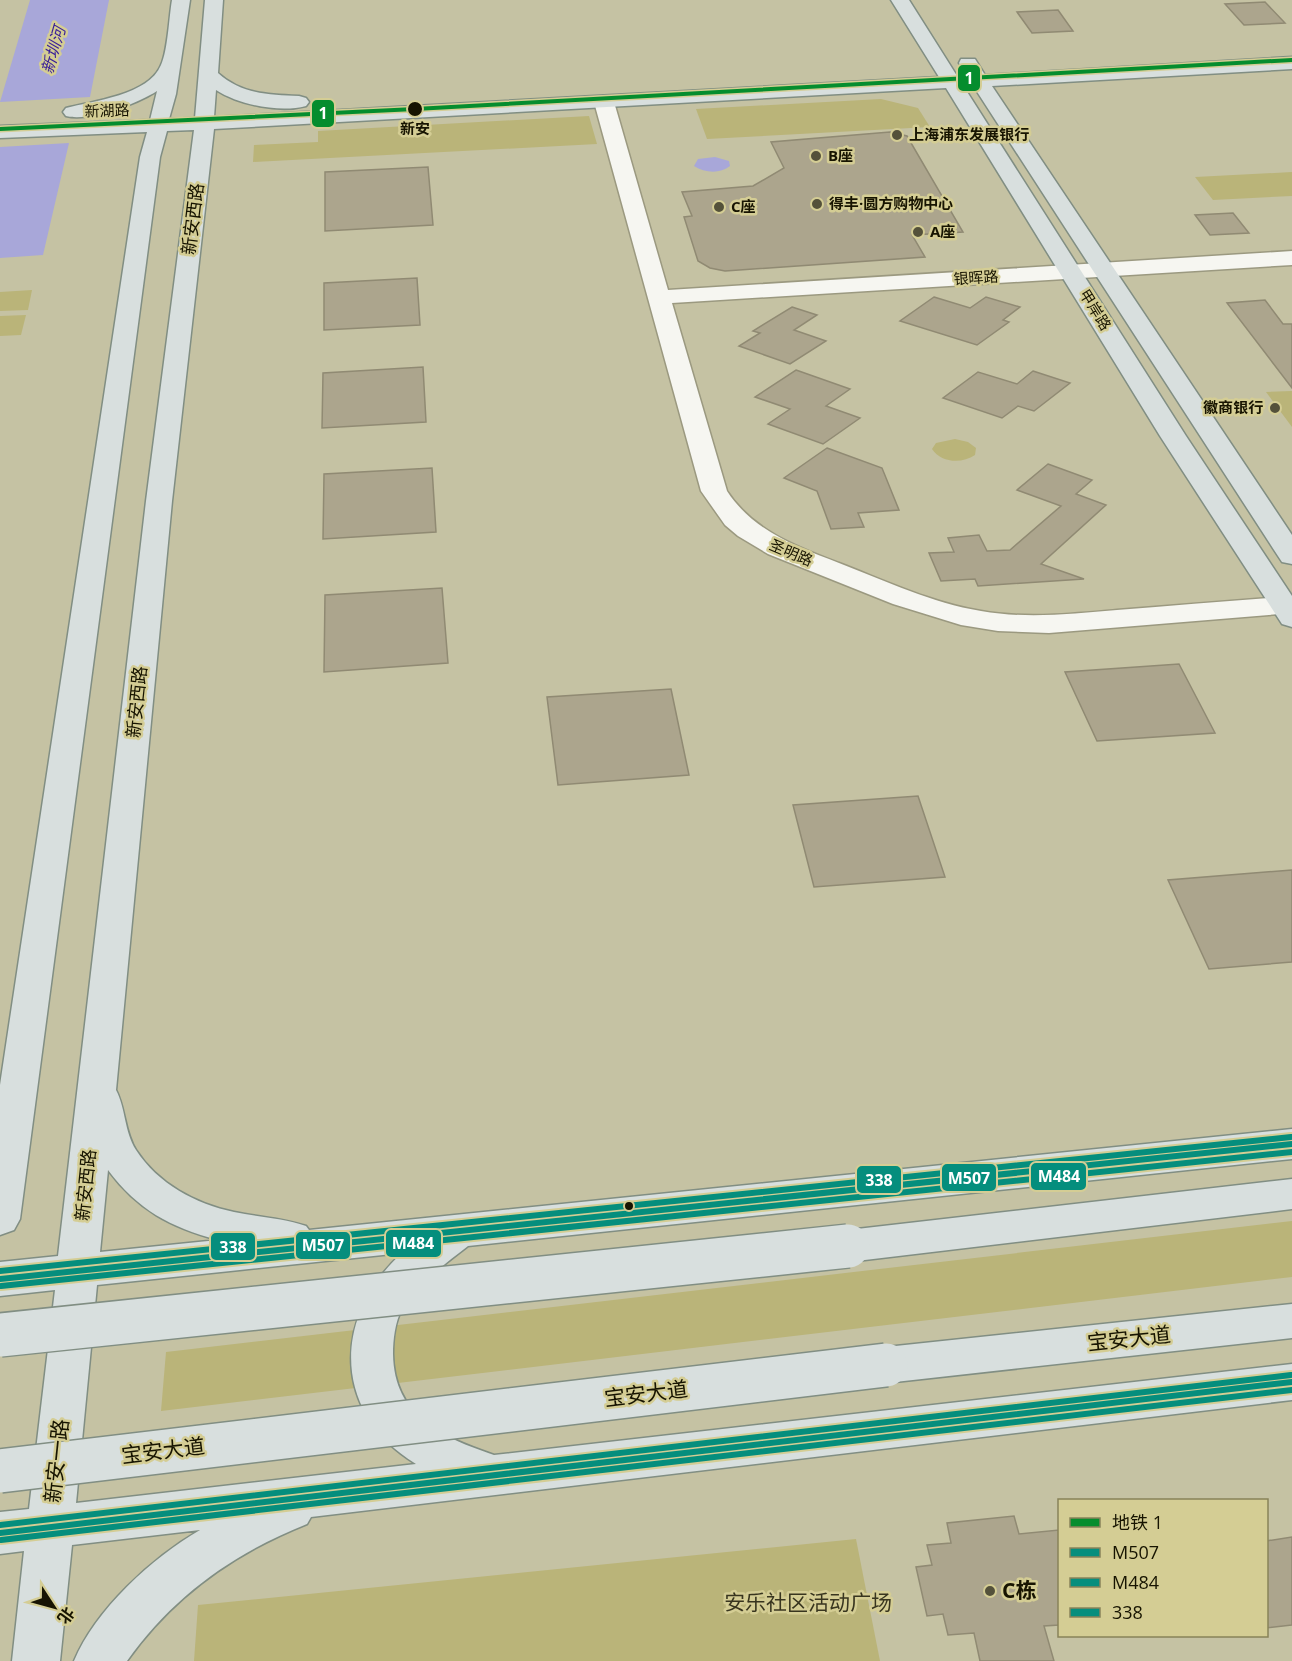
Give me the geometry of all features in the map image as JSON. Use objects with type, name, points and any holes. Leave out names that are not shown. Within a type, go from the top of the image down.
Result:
[{"type":"main road","name":"新安西路","points":[[0,1219],[19,1086],[159,266],[199,168],[214,0]]},
{"type":"main road","name":"新安西路","points":[[63,1404],[158,513],[159,266],[150,157],[161,117],[178,2]]},
{"type":"main road","name":"甲岸路","points":[[912,8],[919,56],[972,70]]},
{"type":"main road","name":"甲岸路","points":[[957,47],[1292,556]]},
{"type":"main road","name":"新湖路","points":[[1164,65],[1292,52]]},
{"type":"main road","points":[[879,80],[919,56]]},
{"type":"main road","name":"新湖路","points":[[204,115],[300,119],[604,102],[879,80],[972,70],[1039,71],[1164,65],[1292,63]]},
{"type":"main road","points":[[68,112],[109,105],[137,95],[156,85],[169,68]]},
{"type":"main road","name":"甲岸路","points":[[972,70],[971,110],[1173,436],[1288,612]]},
{"type":"main road","points":[[995,104],[996,92],[1039,71]]},
{"type":"main road","points":[[209,75],[218,84],[242,95],[272,100],[322,103]]},
{"type":"main road","points":[[879,80],[926,92],[971,110]]},
{"type":"main road","name":"新湖路","points":[[0,132],[56,129],[322,103],[879,80]]},
{"type":"main road","name":"新湖路","points":[[0,116],[68,112],[161,117]]},
{"type":"main road","points":[[199,168],[207,151],[222,138],[260,125],[300,119]]},
{"type":"main road","points":[[56,129],[124,137],[143,145],[150,157]]},
{"type":"main road","points":[[97,1072],[107,1129],[129,1171],[145,1189],[163,1202],[185,1214],[213,1224],[255,1233],[347,1244]]},
{"type":"main road","points":[[0,1141],[19,1086]]},
{"type":"main road","points":[[0,1279],[1292,1144]]},
{"type":"main road","points":[[0,1335],[848,1246],[1292,1194]]},
{"type":"main road","points":[[457,1232],[410,1270],[387,1299],[375,1328],[371,1361],[376,1388],[390,1416],[418,1444],[456,1463],[495,1474]]},
{"type":"main road","name":"宝安大道","points":[[0,1471],[886,1365],[1292,1321]]},
{"type":"main road","points":[[0,1533],[378,1487],[1292,1382]]},
{"type":"main road","name":"新安一路","points":[[36,1661],[63,1404]]},
{"type":"main road","points":[[98,1661],[116,1635],[159,1588],[186,1564],[221,1540],[259,1521],[378,1487]]},
{"type":"street","name":"圣明路","points":[[604,102],[714,491],[736,522],[776,548],[936,609],[998,623],[1059,624],[1288,612]]},
{"type":"street","name":"银晖路","points":[[660,297],[1292,258]]},
{"type":"green space","points":[[881,99],[918,108],[930,127],[707,139],[696,109]]},
{"type":"green space","points":[[589,116],[597,144],[253,162],[254,145],[318,142],[318,131]]},
{"type":"green space","points":[[1292,172],[1292,196],[1213,200],[1195,177]]},
{"type":"green space","points":[[32,290],[28,310],[0,311],[0,292]]},
{"type":"green space","points":[[26,315],[21,335],[0,336],[0,316]]},
{"type":"green space","points":[[1292,391],[1292,427],[1266,392]]},
{"type":"green space","points":[[955,439],[968,442],[976,448],[975,455],[964,460],[952,461],[936,454],[932,449],[936,443]]},
{"type":"green space","points":[[1292,1221],[1292,1277],[161,1411],[166,1352]]},
{"type":"green space","name":"安乐社区活动广场","points":[[856,1539],[880,1661],[194,1661],[198,1605]]},
{"type":"water","name":"新圳河","points":[[30,0],[109,0],[90,97],[0,102]]},
{"type":"water","points":[[69,143],[43,255],[0,258],[0,147]]},
{"type":"water","points":[[715,157],[729,161],[730,166],[712,172],[694,166],[698,159]]},
{"type":"building","points":[[1265,2],[1285,23],[1244,25],[1225,4]]},
{"type":"building","points":[[1058,10],[1073,31],[1032,33],[1017,12]]},
{"type":"building","name":"得丰·圆方购物中心","points":[[890,132],[907,136],[963,232],[912,235],[925,257],[725,271],[710,268],[698,261],[684,217],[692,216],[682,192],[753,186],[784,168],[771,142]]},
{"type":"building","points":[[428,167],[433,225],[325,231],[325,172]]},
{"type":"building","points":[[1233,213],[1249,233],[1210,235],[1195,215]]},
{"type":"building","points":[[417,278],[420,325],[324,330],[324,283]]},
{"type":"building","points":[[934,297],[970,308],[986,297],[1020,307],[1003,320],[1009,322],[977,345],[900,321]]},
{"type":"building","points":[[1265,300],[1283,324],[1292,324],[1292,388],[1227,303]]},
{"type":"building","points":[[792,307],[817,315],[794,330],[826,341],[790,364],[739,346],[760,333],[753,331]]},
{"type":"building","points":[[423,367],[426,422],[322,428],[323,373]]},
{"type":"building","points":[[796,370],[850,389],[826,406],[860,418],[823,444],[768,424],[790,409],[755,397]]},
{"type":"building","points":[[1033,371],[1070,383],[1034,411],[1018,406],[1002,418],[943,398],[978,372],[1017,384]]},
{"type":"building","points":[[827,448],[882,468],[899,510],[858,513],[864,527],[831,529],[817,491],[784,478]]},
{"type":"building","points":[[1048,464],[1092,480],[1076,494],[1106,505],[1041,564],[1084,579],[978,586],[975,579],[941,581],[929,553],[954,552],[948,538],[979,535],[987,551],[1010,550],[1061,506],[1017,490]]},
{"type":"building","points":[[432,468],[436,532],[323,539],[324,474]]},
{"type":"building","points":[[442,588],[448,663],[324,672],[325,595]]},
{"type":"building","points":[[1179,664],[1215,733],[1097,741],[1065,672]]},
{"type":"building","points":[[671,689],[689,775],[558,785],[547,697]]},
{"type":"building","points":[[918,796],[945,877],[814,887],[793,805]]},
{"type":"building","points":[[1292,870],[1292,962],[1209,969],[1168,880]]},
{"type":"building","name":"C栋","points":[[1014,1516],[1019,1534],[1058,1530],[1058,1625],[1044,1626],[1054,1661],[980,1661],[974,1633],[948,1635],[943,1614],[927,1616],[916,1567],[932,1565],[927,1545],[951,1543],[947,1523]]},
{"type":"building","points":[[1292,1537],[1292,1625],[1268,1628],[1268,1541]]},
{"type":"metro line","name":"1","points":[[0,129],[415,109],[1292,60]]},
{"type":"transit line","name":"338","points":[[0,1271],[1291,1137]]},
{"type":"transit line","name":"M507","points":[[0,1279],[1292,1144]]},
{"type":"transit line","name":"M484","points":[[1,1286],[1292,1152]]},
{"type":"transit line","name":"338","points":[[0,1525],[1291,1375]]},
{"type":"transit line","name":"M507","points":[[0,1533],[1292,1382]]},
{"type":"transit line","name":"M484","points":[[1,1540],[1292,1390]]},
{"type":"place","name":"新安","points":[[415,109]]},
{"type":"place","name":"上海浦东发展银行","points":[[897,135]]},
{"type":"place","name":"B座","points":[[816,156]]},
{"type":"place","name":"得丰·圆方购物中心","points":[[817,204]]},
{"type":"place","name":"C座","points":[[719,207]]},
{"type":"place","name":"A座","points":[[918,232]]},
{"type":"place","name":"徽商银行","points":[[1275,408]]},
{"type":"place","name":"C栋","points":[[990,1591]]}]
